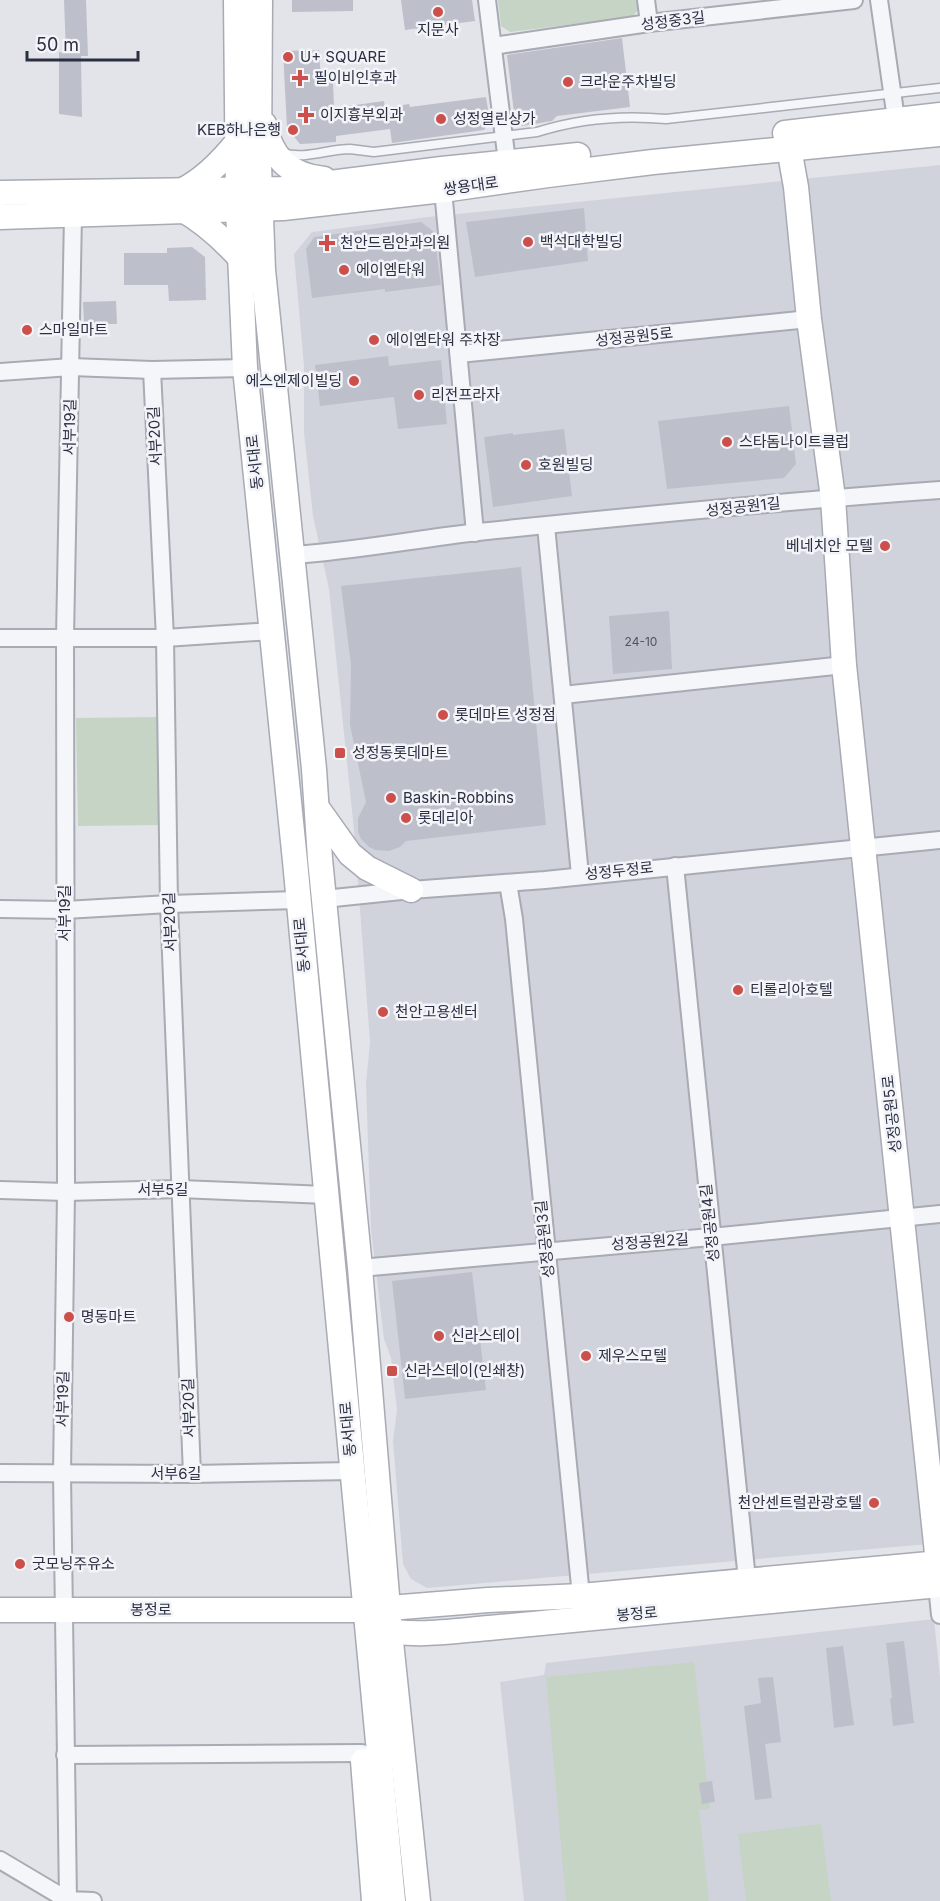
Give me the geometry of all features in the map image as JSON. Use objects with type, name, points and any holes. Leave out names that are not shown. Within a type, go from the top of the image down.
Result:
[{"type":"main road","name":"동서대로","points":[[236,0],[238,141],[249,199],[253,265],[293,555],[360,1268],[380,1626],[368,1656],[386,1897]]},
{"type":"main road","name":"동서대로","points":[[249,199],[260,106],[260,0]]},
{"type":"main road","points":[[260,106],[268,141],[280,159],[295,173],[350,181]]},
{"type":"main road","name":"쌍용대로","points":[[249,199],[350,181],[940,115]]},
{"type":"main road","name":"쌍용대로","points":[[0,193],[182,201],[249,199],[329,203],[444,190],[559,173],[940,134]]},
{"type":"main road","points":[[238,141],[182,201],[253,265],[268,248],[279,229],[293,217],[309,208],[329,203]]},
{"type":"main road","name":"성정공원5로","points":[[789,148],[796,187],[809,319],[834,498],[843,665],[939,1574]]},
{"type":"main road","name":"쌍용대로","points":[[0,217],[73,215],[182,201]]},
{"type":"main road","name":"동서대로","points":[[253,265],[245,368],[352,1471],[380,1626],[417,1890]]},
{"type":"main road","points":[[317,808],[350,854],[367,868],[411,890]]},
{"type":"main road","name":"성정두정로","points":[[298,900],[324,899]]},
{"type":"main road","name":"봉정로","points":[[380,1626],[488,1600],[580,1596],[747,1580],[939,1574]]},
{"type":"main road","name":"봉정로","points":[[0,1610],[338,1610],[380,1626],[430,1633],[489,1628],[939,1574]]},
{"type":"main road","points":[[380,1626],[422,1815],[431,1901]]},
{"type":"main road","points":[[368,1656],[362,1752],[386,1897]]},
{"type":"street","points":[[488,0],[507,162]]},
{"type":"street","points":[[646,0],[649,23]]},
{"type":"street","name":"성정중3길","points":[[493,46],[764,5],[854,0]]},
{"type":"street","points":[[879,0],[896,119]]},
{"type":"street","points":[[444,190],[475,532]]},
{"type":"street","name":"서부19길","points":[[68,1901],[62,1474],[66,1192],[65,638],[73,215]]},
{"type":"street","name":"성정공원5로","points":[[459,354],[809,319]]},
{"type":"street","points":[[0,372],[71,367],[152,370],[245,368]]},
{"type":"street","name":"서부20길","points":[[152,370],[165,638],[169,904],[192,1474]]},
{"type":"street","name":"성정공원1길","points":[[293,555],[320,554],[475,532],[940,490]]},
{"type":"street","points":[[546,526],[580,875]]},
{"type":"street","points":[[0,638],[165,638],[272,632]]},
{"type":"street","points":[[563,695],[843,665]]},
{"type":"street","name":"성정두정로","points":[[324,899],[940,840]]},
{"type":"street","name":"성정공원4길","points":[[675,866],[747,1580]]},
{"type":"street","name":"성정공원3길","points":[[508,883],[514,919],[580,1596]]},
{"type":"street","points":[[0,909],[65,910],[298,900]]},
{"type":"street","name":"서부5길","points":[[0,1190],[66,1192],[180,1189],[326,1195]]},
{"type":"street","name":"성정공원2길","points":[[360,1268],[547,1250],[711,1238],[940,1214]]},
{"type":"street","name":"서부6길","points":[[0,1473],[192,1474],[352,1471]]},
{"type":"street","points":[[939,1574],[940,1616]]},
{"type":"street","points":[[65,1755],[362,1752]]},
{"type":"street","points":[[0,1860],[68,1901],[93,1901]]},
{"type":"lane","points":[[268,141],[280,152],[290,155],[349,149],[374,152],[537,132],[557,125],[634,116],[666,119],[940,88]]},
{"type":"shaded area","points":[[940,165],[940,1543],[427,1588],[411,1579],[403,1564],[393,1441],[397,1410],[391,1358],[384,1339],[371,1230],[366,1084],[370,1042],[354,830],[329,589],[313,516],[304,432],[304,366],[294,254],[312,232],[428,217]]},
{"type":"shaded area","points":[[934,1619],[940,1677],[940,1901],[524,1901],[500,1682],[544,1675],[546,1663]]},
{"type":"green space","points":[[498,0],[636,0],[638,10],[632,17],[510,32],[501,26]]},
{"type":"green space","points":[[161,717],[162,825],[78,826],[76,718]]},
{"type":"green space","points":[[694,1662],[710,1808],[699,1810],[709,1901],[566,1901],[546,1677]]},
{"type":"green space","points":[[821,1824],[831,1901],[746,1901],[738,1834]]},
{"type":"building","points":[[64,0],[86,0],[88,56],[81,56],[82,117],[59,114],[59,52],[66,53]]},
{"type":"building","points":[[292,0],[353,0],[353,11],[292,12]]},
{"type":"building","name":"지문사","points":[[401,0],[472,0],[475,21],[405,30]]},
{"type":"building","name":"크라운주차빌딩","points":[[622,38],[630,107],[557,116],[552,121],[522,126],[515,121],[507,55]]},
{"type":"building","points":[[319,50],[321,83],[333,82],[334,108],[384,101],[385,108],[409,104],[410,107],[486,97],[490,122],[484,130],[392,143],[390,129],[336,136],[336,142],[300,144],[287,128],[283,51]]},
{"type":"building","name":"백석대학빌딩","points":[[584,208],[588,261],[475,277],[466,222]]},
{"type":"building","points":[[421,222],[434,232],[441,285],[312,298],[306,249],[314,237]]},
{"type":"building","points":[[192,247],[205,257],[206,300],[169,301],[168,285],[124,285],[124,253],[167,253],[167,248]]},
{"type":"building","points":[[116,301],[117,324],[84,324],[83,302]]},
{"type":"building","points":[[388,356],[389,366],[441,360],[447,424],[398,429],[394,397],[320,406],[315,365]]},
{"type":"building","name":"스타돔나이트클럽","points":[[789,406],[796,464],[784,478],[667,489],[658,421]]},
{"type":"building","name":"호원빌딩","points":[[564,429],[572,496],[493,507],[484,437]]},
{"type":"building","name":"롯데마트 성정점","points":[[521,567],[546,825],[406,841],[400,847],[389,851],[369,847],[358,832],[358,818],[366,802],[350,725],[351,665],[341,586]]},
{"type":"building","points":[[669,611],[672,669],[613,674],[609,616]]},
{"type":"building","name":"신라스테이","points":[[472,1272],[486,1390],[405,1399],[392,1281]]},
{"type":"building","points":[[904,1641],[914,1723],[893,1726],[886,1643]]},
{"type":"building","points":[[843,1646],[854,1725],[834,1728],[826,1648]]},
{"type":"building","points":[[773,1677],[781,1742],[765,1744],[772,1798],[755,1800],[744,1706],[761,1703],[758,1678]]},
{"type":"building","points":[[712,1781],[715,1802],[702,1804],[699,1783]]},
{"type":"place","name":"지문사","points":[[438,12]]},
{"type":"place","name":"U+ SQUARE","points":[[288,57]]},
{"type":"place","name":"필이비인후과","points":[[300,78]]},
{"type":"place","name":"크라운주차빌딩","points":[[568,82]]},
{"type":"place","name":"이지흉부외과","points":[[306,115]]},
{"type":"place","name":"성정열린상가","points":[[441,119]]},
{"type":"place","name":"KEB하나은행","points":[[293,130]]},
{"type":"place","name":"백석대학빌딩","points":[[528,242]]},
{"type":"place","name":"천안드림안과의원","points":[[327,243]]},
{"type":"place","name":"에이엠타워","points":[[344,270]]},
{"type":"place","name":"스마일마트","points":[[27,330]]},
{"type":"place","name":"에이엠타워 주차장","points":[[374,340]]},
{"type":"place","name":"에스엔제이빌딩","points":[[354,381]]},
{"type":"place","name":"리전프라자","points":[[419,395]]},
{"type":"place","name":"스타돔나이트클럽","points":[[727,442]]},
{"type":"place","name":"호원빌딩","points":[[526,465]]},
{"type":"place","name":"베네치안 모텔","points":[[885,546]]},
{"type":"place","name":"롯데마트 성정점","points":[[443,715]]},
{"type":"place","name":"성정동롯데마트","points":[[340,753]]},
{"type":"place","name":"Baskin-Robbins","points":[[391,798]]},
{"type":"place","name":"롯데리아","points":[[406,818]]},
{"type":"place","name":"티롤리아호텔","points":[[738,990]]},
{"type":"place","name":"천안고용센터","points":[[383,1012]]},
{"type":"place","name":"명동마트","points":[[69,1317]]},
{"type":"place","name":"신라스테이","points":[[439,1336]]},
{"type":"place","name":"제우스모텔","points":[[586,1356]]},
{"type":"place","name":"신라스테이(인쇄창)","points":[[392,1371]]},
{"type":"place","name":"천안센트럴관광호텔","points":[[874,1503]]},
{"type":"place","name":"굿모닝주유소","points":[[20,1564]]}]
